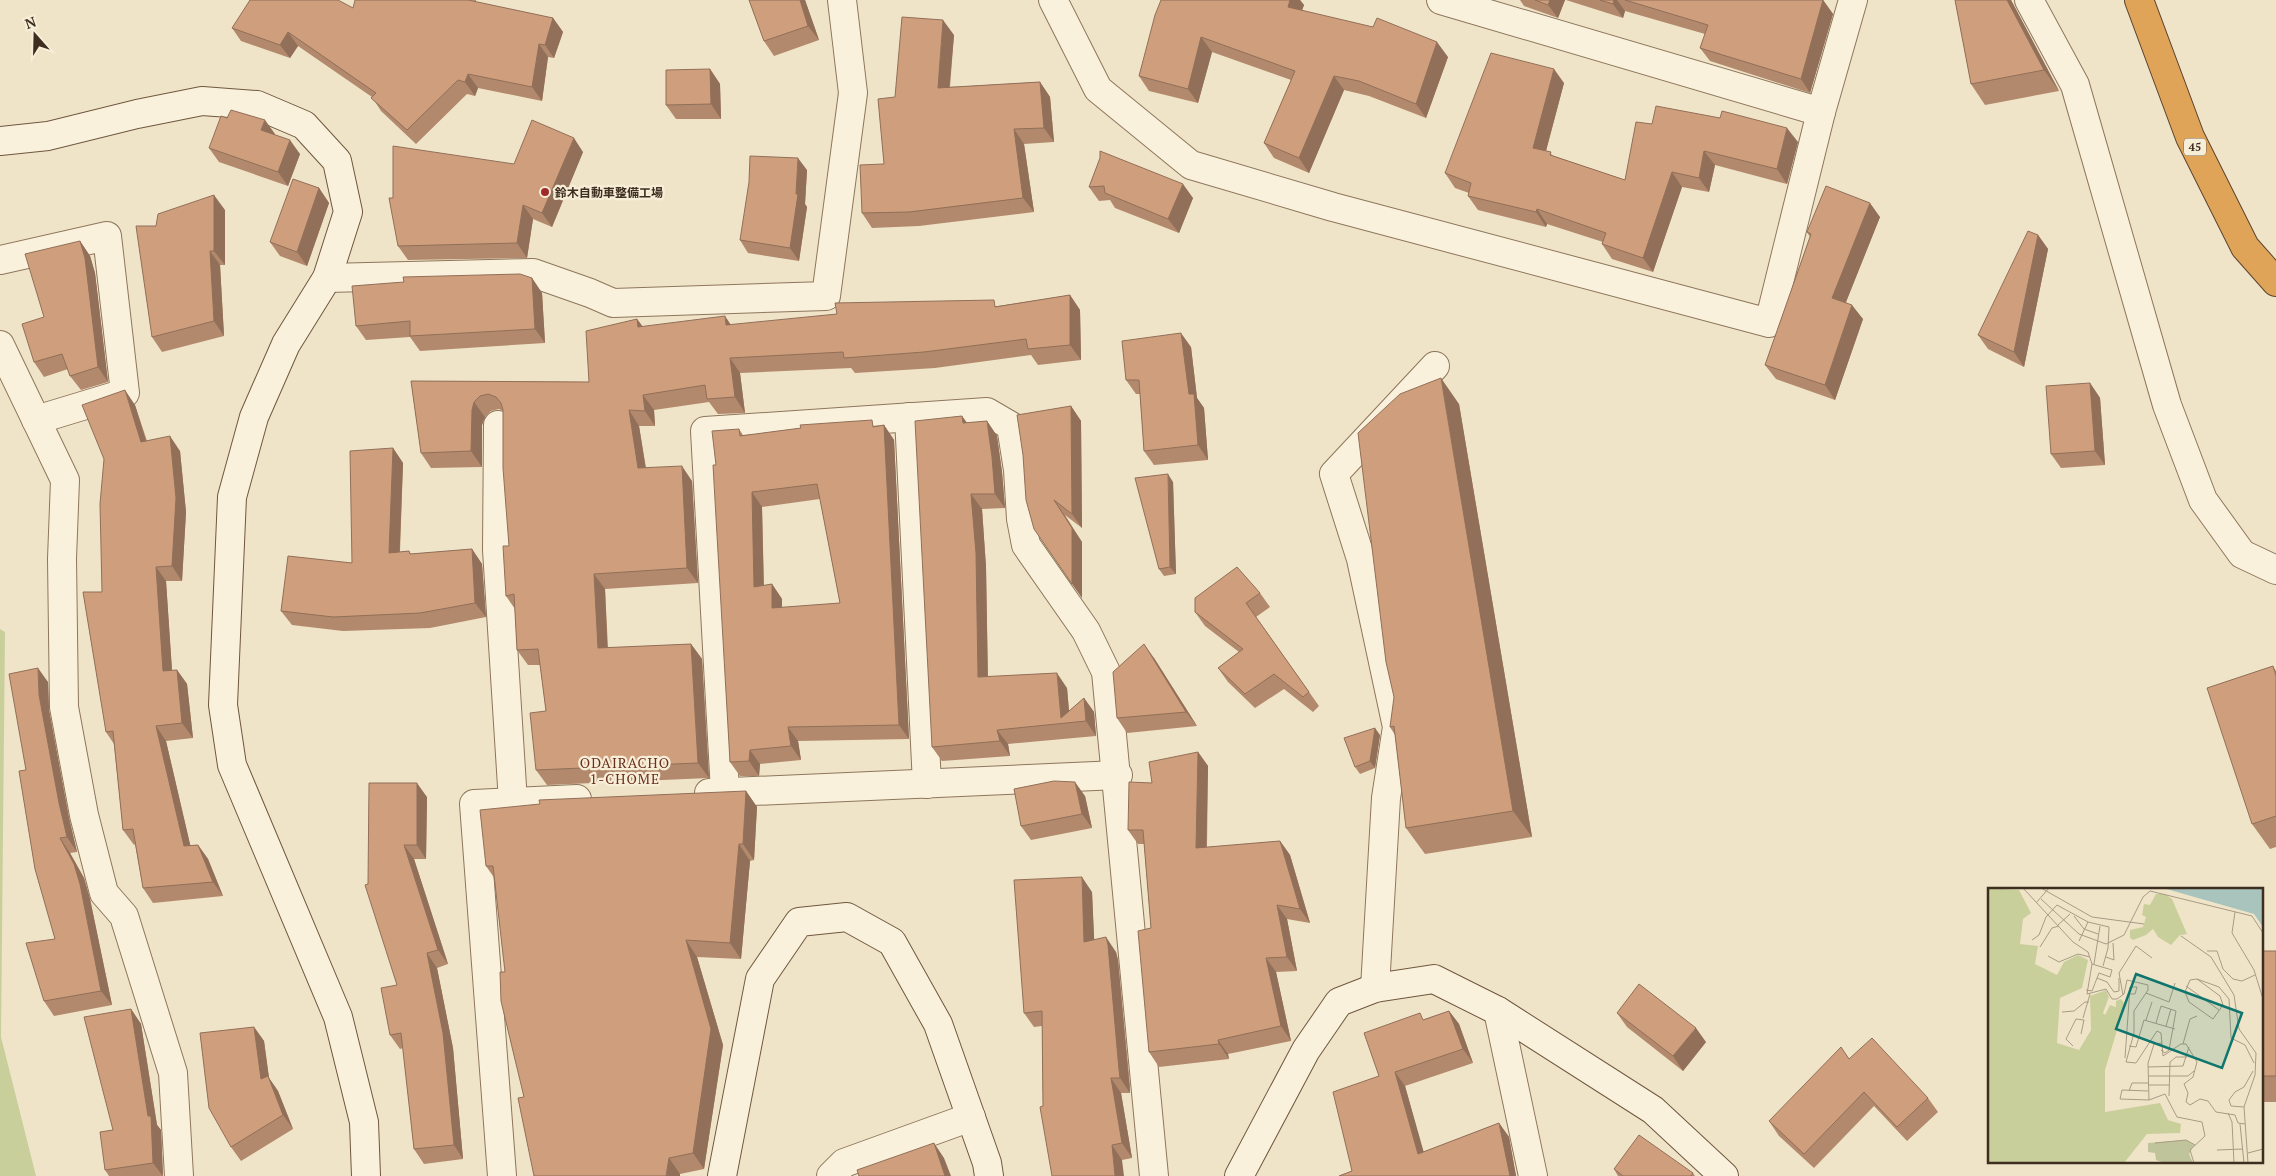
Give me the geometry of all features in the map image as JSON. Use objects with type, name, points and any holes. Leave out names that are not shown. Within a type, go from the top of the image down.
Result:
[{"type":"highway","name":"45","points":[[2139,0],[2190,137],[2245,247],[2276,282]]},
{"type":"street","points":[[327,278],[533,273],[590,293],[612,303],[826,296],[853,93],[842,0]]},
{"type":"street","points":[[1053,0],[1098,89],[1191,165],[1342,209],[1769,323],[1821,112],[1853,0]]},
{"type":"street","points":[[1441,0],[1821,112]]},
{"type":"street","points":[[2028,0],[2075,85],[2167,405],[2203,500],[2242,554],[2276,570]]},
{"type":"street","points":[[0,141],[48,136],[137,114],[202,101],[257,105],[304,125],[337,161],[348,212],[327,278],[286,344],[254,417],[232,497],[222,704],[232,765],[338,1017],[364,1122],[366,1176]]},
{"type":"street","points":[[0,260],[107,236],[125,393],[36,420]]},
{"type":"street","points":[[0,345],[65,480],[62,559],[64,707],[84,815],[104,893],[124,916],[173,1073],[178,1176]]},
{"type":"street","points":[[1375,988],[1386,798],[1396,728],[1361,559],[1334,474],[1435,366]]},
{"type":"street","points":[[725,792],[705,431],[987,412],[1011,426],[1018,470],[1021,519],[1026,544],[1086,631],[1106,672],[1118,775],[1154,1176]]},
{"type":"street","points":[[909,417],[927,784]]},
{"type":"street","points":[[498,425],[497,550],[513,802]]},
{"type":"street","points":[[687,794],[1118,775]]},
{"type":"street","points":[[502,1176],[474,804],[600,798]]},
{"type":"street","points":[[722,1176],[760,979],[799,922],[846,916],[892,942],[938,1024],[987,1163],[989,1176]]},
{"type":"street","points":[[1239,1176],[1306,1050],[1339,1002],[1375,988],[1434,979],[1498,1011],[1653,1110],[1724,1176]]},
{"type":"street","points":[[1498,1011],[1533,1176]]},
{"type":"street","points":[[831,1176],[844,1163],[971,1117]]},
{"type":"green space","points":[[0,629],[5,632],[1,1037],[36,1176],[0,1176]]},
{"type":"building","points":[[250,0],[338,0],[353,8],[355,0],[468,0],[553,18],[545,45],[539,44],[532,87],[468,74],[465,82],[458,80],[407,130],[371,98],[376,93],[288,32],[280,45],[232,28]]},
{"type":"building","points":[[749,0],[800,0],[808,26],[764,41]]},
{"type":"building","points":[[1161,0],[1290,0],[1288,7],[1373,27],[1377,18],[1437,42],[1416,104],[1359,81],[1334,76],[1299,158],[1264,143],[1295,71],[1201,37],[1188,89],[1139,76],[1155,15]]},
{"type":"building","points":[[1535,0],[1550,0],[1548,5]]},
{"type":"building","points":[[1600,0],[1614,0],[1613,4]]},
{"type":"building","points":[[1625,0],[1823,0],[1801,79],[1700,48],[1708,25]]},
{"type":"building","points":[[1955,0],[2007,0],[2044,70],[1971,84]]},
{"type":"building","points":[[902,17],[943,20],[938,88],[1040,82],[1044,128],[1014,129],[1023,198],[909,212],[862,213],[860,165],[884,164],[878,99],[895,97]]},
{"type":"building","points":[[1491,53],[1554,69],[1533,148],[1551,152],[1550,155],[1625,180],[1636,122],[1652,124],[1656,106],[1720,118],[1722,111],[1787,128],[1777,169],[1704,151],[1699,178],[1672,172],[1643,258],[1602,244],[1606,233],[1537,209],[1536,212],[1468,196],[1471,183],[1445,173]]},
{"type":"building","points":[[710,69],[711,104],[666,105],[666,70]]},
{"type":"building","points":[[231,110],[265,120],[261,130],[290,140],[278,172],[209,148],[221,116],[227,118]]},
{"type":"building","points":[[532,120],[574,138],[542,213],[523,205],[517,243],[398,246],[389,198],[393,198],[393,146],[514,164]]},
{"type":"building","points":[[1100,151],[1183,184],[1168,219],[1105,193],[1104,186],[1089,187],[1100,158]]},
{"type":"building","points":[[750,156],[798,158],[796,194],[798,194],[790,248],[740,240],[749,182]]},
{"type":"building","points":[[293,179],[319,188],[297,252],[270,242]]},
{"type":"building","points":[[1826,186],[1870,203],[1832,298],[1852,305],[1825,385],[1765,365],[1811,234],[1807,232]]},
{"type":"building","points":[[214,195],[214,251],[210,251],[214,321],[152,337],[136,226],[156,226],[158,214]]},
{"type":"building","points":[[2028,231],[2038,235],[2014,352],[1978,335]]},
{"type":"building","points":[[80,241],[85,258],[98,367],[70,376],[62,354],[34,362],[22,324],[44,317],[25,254]]},
{"type":"building","points":[[520,274],[532,278],[535,329],[410,336],[410,321],[356,326],[352,286],[404,282],[403,277]]},
{"type":"building","points":[[1070,295],[1070,345],[1028,349],[1026,339],[924,352],[844,358],[843,352],[730,358],[735,397],[707,399],[705,385],[643,395],[645,411],[629,410],[638,468],[682,466],[687,568],[594,574],[598,648],[691,644],[698,763],[536,770],[530,713],[546,711],[538,649],[517,650],[514,594],[506,596],[503,546],[509,546],[503,468],[503,410],[501,403],[496,397],[488,394],[480,396],[474,402],[472,410],[471,451],[421,453],[411,381],[589,382],[586,331],[637,319],[638,327],[725,316],[726,325],[837,314],[835,303],[994,300],[995,307]]},
{"type":"building","points":[[1181,333],[1189,394],[1194,394],[1198,445],[1144,451],[1139,380],[1126,380],[1122,341]]},
{"type":"building","points":[[1441,378],[1513,811],[1406,828],[1394,726],[1390,727],[1394,697],[1386,662],[1358,433],[1400,394]]},
{"type":"building","points":[[2090,383],[2095,451],[2051,454],[2046,386]]},
{"type":"building","points":[[125,390],[141,442],[170,436],[176,498],[172,566],[156,567],[163,671],[177,670],[182,723],[156,726],[184,846],[198,845],[213,882],[143,888],[133,829],[123,830],[113,731],[106,732],[83,592],[102,592],[100,504],[104,459],[82,405]]},
{"type":"building","points":[[1071,406],[1072,514],[1054,500],[1072,528],[1072,584],[1034,529],[1026,500],[1023,455],[1017,415]]},
{"type":"building","points":[[962,416],[963,423],[987,421],[995,494],[971,494],[976,553],[978,677],[1057,673],[1061,718],[1084,698],[1086,721],[997,730],[1000,741],[932,747],[915,421]]},
{"type":"building","points":[[872,420],[873,427],[884,425],[899,725],[788,727],[791,746],[750,750],[749,761],[730,762],[713,465],[716,465],[712,431],[739,429],[740,436],[801,428],[800,425]],"holes":[[[817,484],[840,603],[772,608],[772,584],[754,587],[752,492]]]},
{"type":"building","points":[[393,448],[389,553],[409,551],[410,554],[472,549],[475,603],[420,613],[333,617],[281,611],[288,556],[352,563],[350,451]]},
{"type":"building","points":[[1168,474],[1170,567],[1159,569],[1135,478]]},
{"type":"building","points":[[1237,567],[1260,593],[1246,603],[1309,692],[1303,697],[1274,674],[1245,694],[1218,668],[1243,649],[1195,612],[1195,598]]},
{"type":"building","points":[[1144,644],[1186,712],[1117,718],[1113,672]]},
{"type":"building","points":[[2273,666],[2276,676],[2276,816],[2252,824],[2207,688]]},
{"type":"building","points":[[38,668],[39,695],[67,837],[60,838],[74,864],[80,884],[101,991],[44,1001],[26,943],[55,939],[35,869],[19,771],[26,770],[9,674]]},
{"type":"building","points":[[1375,728],[1370,761],[1355,767],[1344,738]]},
{"type":"building","points":[[1198,752],[1196,848],[1280,841],[1300,909],[1277,905],[1287,957],[1266,958],[1281,1026],[1218,1040],[1219,1044],[1149,1052],[1138,931],[1151,928],[1143,830],[1128,830],[1129,782],[1152,783],[1149,762]]},
{"type":"building","points":[[1054,781],[1075,782],[1082,814],[1021,826],[1014,789]]},
{"type":"building","points":[[369,783],[417,783],[417,845],[404,845],[438,950],[427,953],[443,1033],[454,1145],[414,1149],[401,1033],[390,1035],[381,988],[397,985],[365,885],[368,884]]},
{"type":"building","points":[[746,791],[743,844],[739,844],[730,943],[686,940],[711,1029],[693,1153],[669,1158],[666,1176],[534,1176],[518,1098],[524,1097],[501,1001],[500,972],[505,972],[493,866],[486,866],[480,810],[540,804],[539,800]]},
{"type":"building","points":[[1082,877],[1084,942],[1106,937],[1108,945],[1120,1078],[1111,1078],[1122,1143],[1112,1145],[1115,1176],[1052,1176],[1040,1107],[1043,1106],[1042,1011],[1024,1013],[1014,880]]},
{"type":"building","points":[[2264,951],[2276,951],[2276,1076],[2264,1076]]},
{"type":"building","points":[[1639,984],[1696,1028],[1673,1056],[1617,1013]]},
{"type":"building","points":[[131,1009],[148,1116],[151,1116],[153,1163],[105,1170],[100,1132],[113,1130],[84,1017]]},
{"type":"building","points":[[1449,1011],[1463,1049],[1395,1072],[1418,1154],[1499,1123],[1510,1176],[1339,1176],[1352,1171],[1333,1092],[1379,1076],[1364,1033],[1420,1013],[1423,1020]]},
{"type":"building","points":[[254,1027],[261,1079],[268,1076],[283,1115],[231,1147],[209,1108],[200,1033]]},
{"type":"building","points":[[1872,1038],[1928,1098],[1897,1127],[1864,1092],[1804,1154],[1769,1121],[1841,1047],[1849,1059]]},
{"type":"building","points":[[1639,1135],[1693,1173],[1691,1176],[1623,1176],[1614,1169]]},
{"type":"building","points":[[934,1143],[945,1176],[859,1176],[857,1170]]},
{"type":"place","name":"鈴木自動車整備工場","points":[[545,192]]},
{"type":"district","name":"ODAIRACHO 1-CHOME","points":[[625,770]]}]
